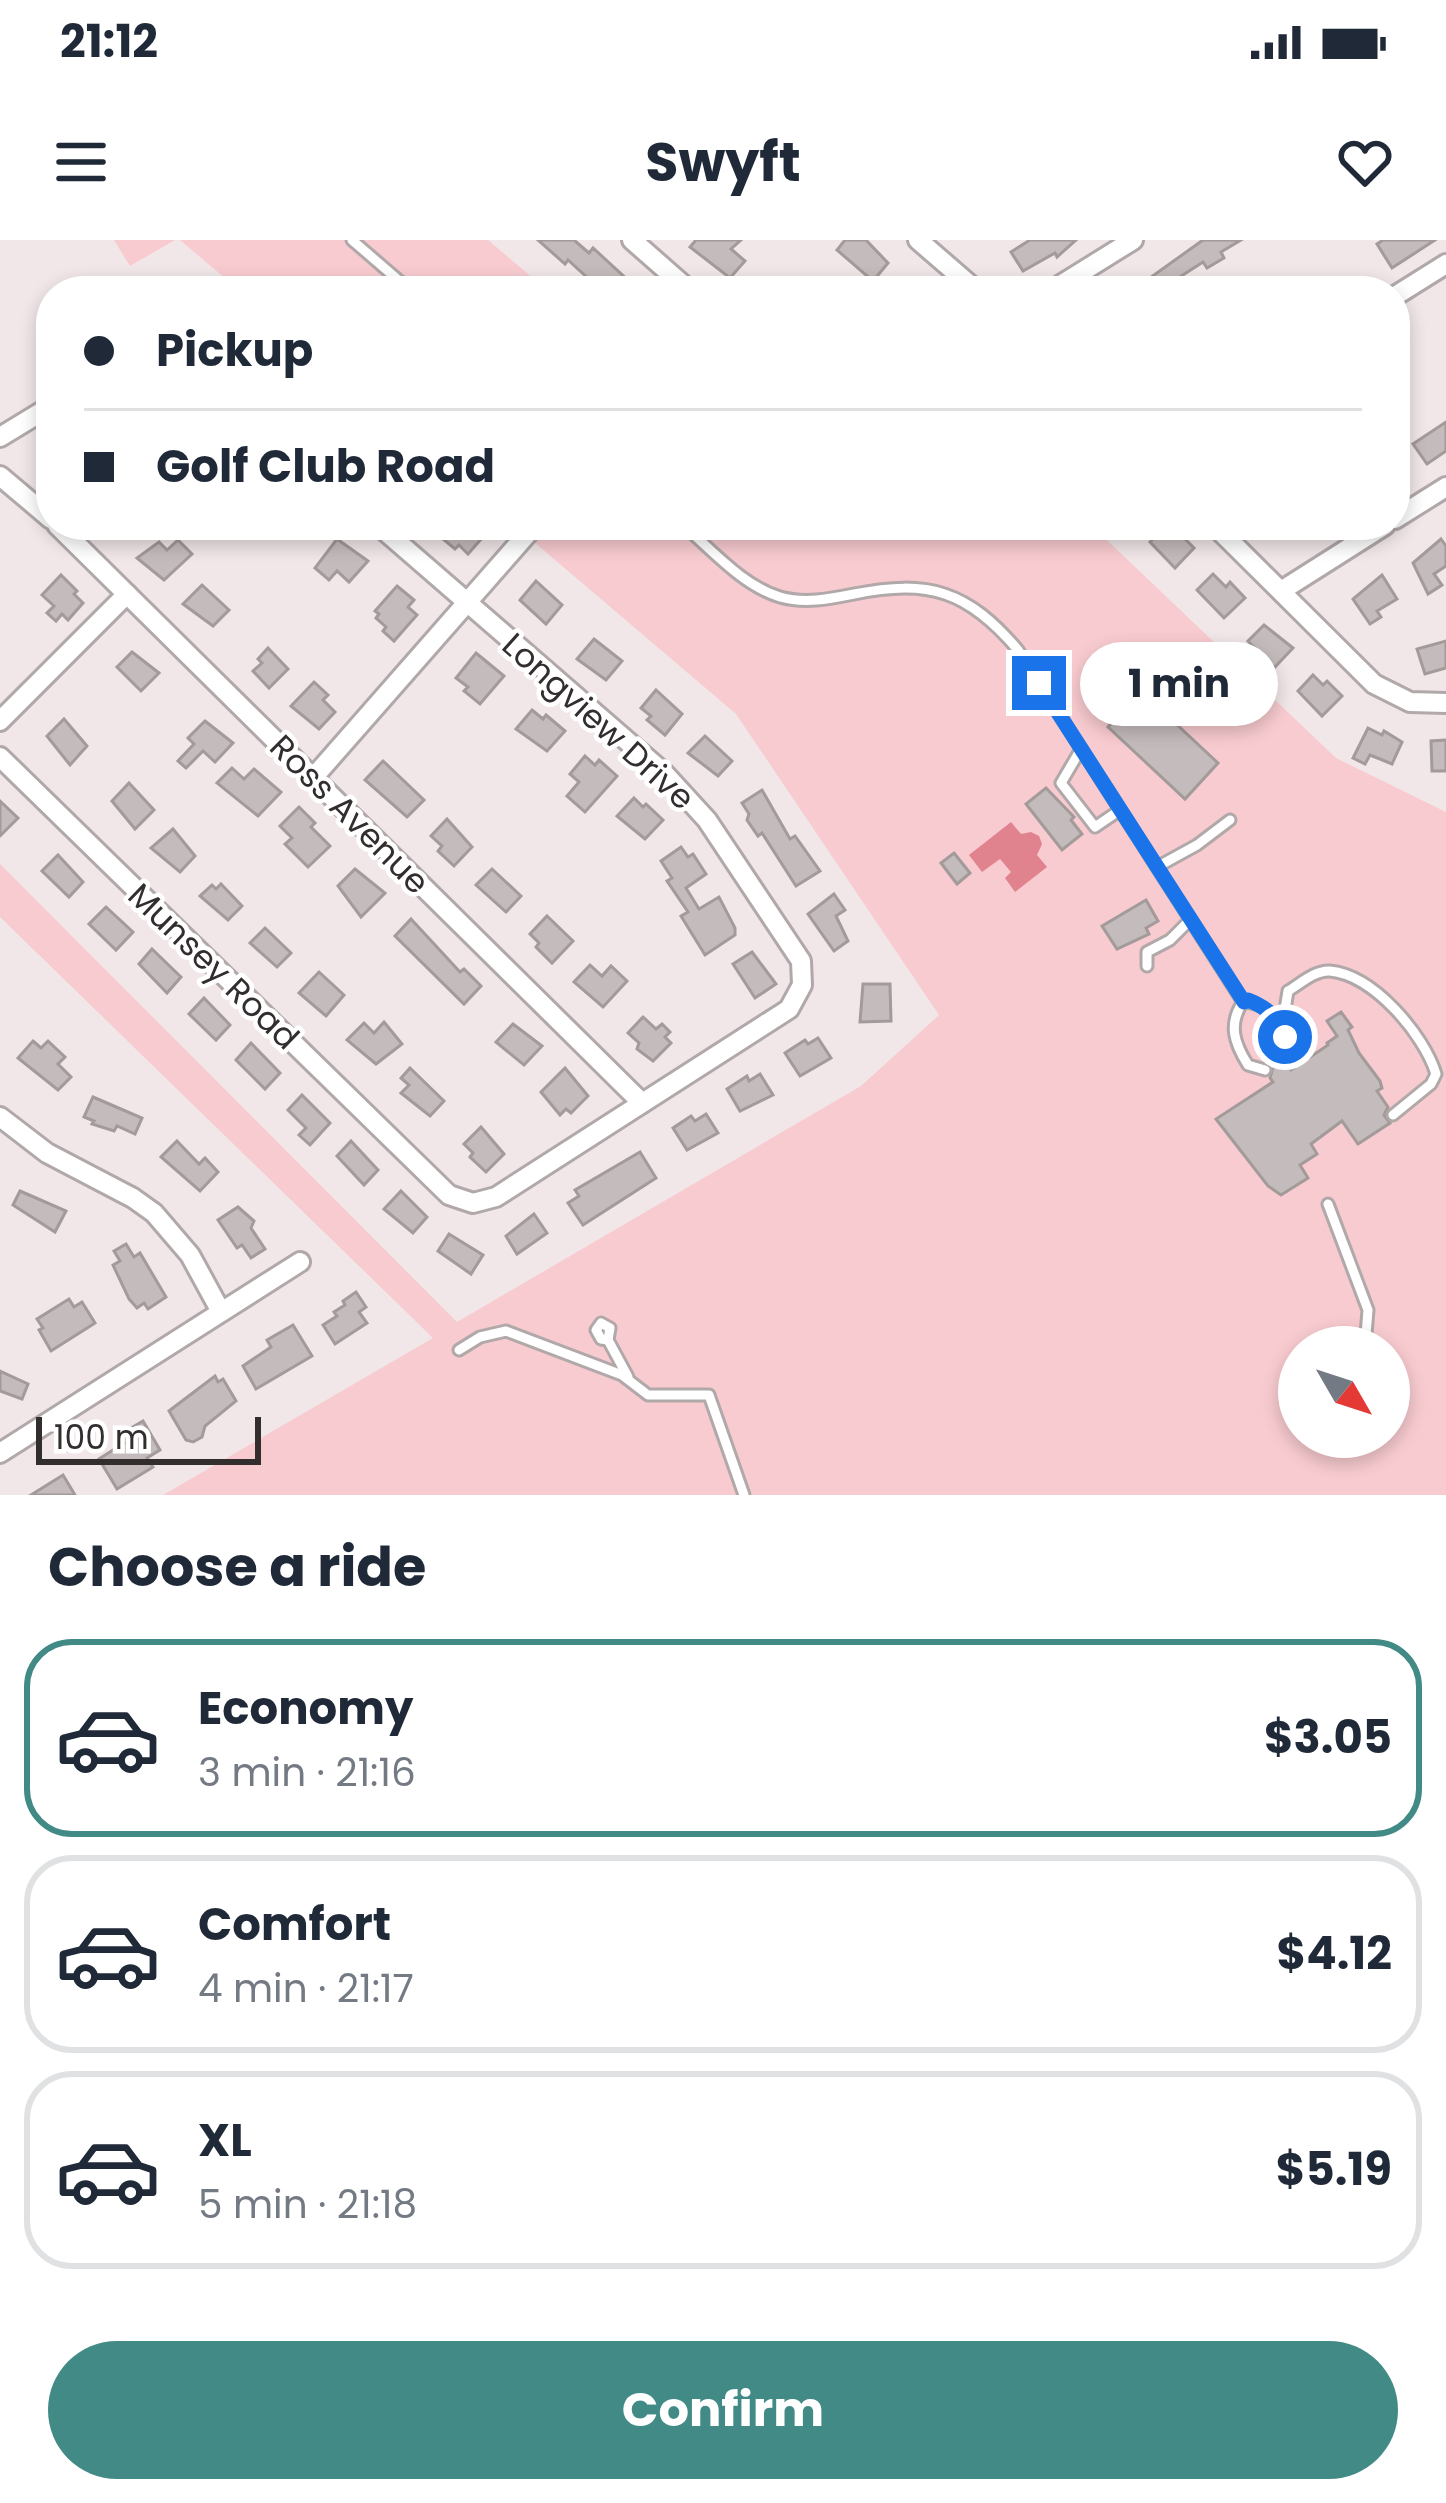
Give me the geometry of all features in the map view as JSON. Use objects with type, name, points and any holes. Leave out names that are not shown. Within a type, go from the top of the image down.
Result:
[{"type":"street","points":[[632,240],[673,276]]},
{"type":"street","points":[[919,240],[960,276]]},
{"type":"street","points":[[1076,276],[1133,240]]},
{"type":"street","points":[[1410,287],[1446,264]]},
{"type":"street","points":[[0,437],[36,415]]},
{"type":"street","name":"Ross Avenue","points":[[0,476],[36,507]]},
{"type":"street","points":[[1410,510],[1446,487]]},
{"type":"street","name":"Ross Avenue","points":[[72,540],[643,1103]]},
{"type":"street","name":"Longview Drive","points":[[395,540],[664,773],[707,820],[801,961],[802,985],[788,1009],[643,1103]]},
{"type":"street","points":[[313,778],[522,540]]},
{"type":"street","points":[[1229,540],[1374,684],[1410,702],[1446,703]]},
{"type":"street","points":[[1281,591],[1361,540]]},
{"type":"street","points":[[0,721],[127,594]]},
{"type":"street","name":"Munsey Road","points":[[0,758],[449,1196],[474,1203],[496,1197],[643,1103]]},
{"type":"street","points":[[0,1117],[47,1153],[154,1214],[190,1255],[220,1310]]},
{"type":"street","points":[[0,1453],[300,1262]]},
{"type":"lane","points":[[352,240],[394,276]]},
{"type":"lane","points":[[700,540],[747,580],[782,598],[818,601],[904,586],[925,587],[984,614],[1018,650],[1244,1002]]},
{"type":"lane","points":[[1081,748],[1061,783],[1095,827],[1120,810]]},
{"type":"lane","points":[[1156,867],[1230,820]]},
{"type":"lane","points":[[1147,966],[1147,952],[1170,940],[1190,920]]},
{"type":"lane","points":[[1282,1028],[1288,991],[1321,972],[1339,973],[1380,996],[1412,1029],[1436,1074],[1431,1084],[1393,1114]]},
{"type":"lane","points":[[1264,1070],[1248,1065],[1235,1041],[1233,1021],[1244,1002],[1264,1007],[1282,1028],[1286,1042],[1282,1057]]},
{"type":"lane","points":[[1328,1204],[1368,1310],[1367,1326]]},
{"type":"lane","points":[[459,1350],[480,1337],[506,1331],[631,1382],[648,1395],[709,1396],[743,1495]]},
{"type":"lane","points":[[608,1340],[631,1382]]},
{"type":"shaded area","points":[[114,240],[175,240],[130,266]]},
{"type":"shaded area","points":[[180,240],[488,240],[530,276],[222,276]]},
{"type":"shaded area","points":[[532,540],[1107,540],[1336,758],[1446,812],[1446,1495],[163,1495],[433,1338],[0,917],[0,864],[457,1322],[861,1086],[939,1015],[736,714]]},
{"type":"shaded area","points":[[1011,822],[1021,834],[1039,836],[1042,844],[1037,855],[1047,867],[1015,892],[1005,878],[1011,872],[1000,859],[982,872],[969,855]]},
{"type":"building","points":[[538,240],[574,240],[589,253],[593,248],[624,276],[586,276],[568,260],[565,264]]},
{"type":"building","points":[[696,240],[741,240],[731,249],[745,261],[727,276],[690,247]]},
{"type":"building","points":[[845,240],[866,240],[888,263],[877,276],[867,276],[837,250]]},
{"type":"building","points":[[1030,240],[1076,240],[1057,257],[1055,253],[1023,271],[1011,252]]},
{"type":"building","points":[[1203,240],[1241,240],[1207,268],[1203,262],[1181,276],[1153,276]]},
{"type":"building","points":[[1435,240],[1392,268],[1377,244]]},
{"type":"building","points":[[1446,422],[1446,451],[1427,464],[1413,444]]},
{"type":"building","points":[[1441,539],[1446,546],[1446,566],[1434,574],[1442,585],[1428,594],[1413,563]]},
{"type":"building","points":[[178,540],[192,554],[164,580],[137,558],[159,542],[167,550]]},
{"type":"building","points":[[336,540],[368,561],[349,582],[337,571],[329,580],[315,568]]},
{"type":"building","points":[[444,540],[480,540],[468,554],[459,545],[455,549]]},
{"type":"building","points":[[1186,540],[1194,548],[1175,568],[1150,542]]},
{"type":"building","points":[[1213,574],[1226,587],[1230,582],[1245,598],[1224,618],[1197,590]]},
{"type":"building","points":[[61,575],[83,603],[68,620],[62,614],[56,621],[47,613],[54,606],[42,595]]},
{"type":"building","points":[[1382,575],[1397,599],[1377,611],[1381,617],[1370,624],[1353,599]]},
{"type":"building","points":[[536,581],[562,605],[546,624],[520,600]]},
{"type":"building","points":[[202,585],[229,610],[213,626],[183,604]]},
{"type":"building","points":[[397,586],[414,600],[408,607],[417,615],[394,641],[383,631],[386,627],[375,611]]},
{"type":"building","points":[[1264,625],[1293,648],[1274,668],[1248,641]]},
{"type":"building","points":[[594,639],[622,661],[606,680],[577,659]]},
{"type":"building","points":[[1446,641],[1446,668],[1425,674],[1417,649]]},
{"type":"building","points":[[268,648],[288,669],[269,688],[253,671]]},
{"type":"building","points":[[132,652],[159,673],[141,691],[117,667]]},
{"type":"building","points":[[476,653],[504,676],[480,704],[456,678]]},
{"type":"building","points":[[1313,675],[1342,696],[1322,716],[1298,691]]},
{"type":"building","points":[[314,682],[328,695],[323,700],[335,712],[319,729],[291,706]]},
{"type":"building","points":[[656,690],[682,714],[665,735],[641,708]]},
{"type":"building","points":[[1142,692],[1218,763],[1185,799],[1108,727]]},
{"type":"building","points":[[532,710],[565,731],[547,751],[516,729]]},
{"type":"building","points":[[64,719],[87,746],[70,765],[47,736]]},
{"type":"building","points":[[205,721],[233,743],[215,762],[203,751],[186,768],[178,761],[194,744],[188,738]]},
{"type":"building","points":[[1368,728],[1402,742],[1392,764],[1370,755],[1365,764],[1353,758]]},
{"type":"building","points":[[705,736],[732,761],[718,776],[688,753]]},
{"type":"building","points":[[1446,740],[1446,771],[1432,771],[1431,741]]},
{"type":"building","points":[[585,756],[595,765],[599,760],[617,776],[585,812],[567,796],[579,782],[570,774]]},
{"type":"building","points":[[383,761],[424,800],[407,817],[365,780]]},
{"type":"building","points":[[232,768],[244,779],[254,769],[281,792],[258,816],[217,783]]},
{"type":"building","points":[[129,783],[154,810],[135,829],[112,801]]},
{"type":"building","points":[[1046,788],[1074,817],[1071,820],[1082,834],[1062,850],[1026,804]]},
{"type":"building","points":[[762,790],[790,839],[795,836],[820,871],[796,886],[762,833],[758,836],[747,820],[749,814],[742,803]]},
{"type":"building","points":[[634,798],[663,820],[645,839],[617,816]]},
{"type":"building","points":[[0,801],[18,818],[0,836]]},
{"type":"building","points":[[299,807],[330,846],[308,867],[285,844],[292,838],[280,826]]},
{"type":"building","points":[[447,819],[472,847],[454,866],[431,836]]},
{"type":"building","points":[[173,829],[195,856],[180,872],[151,848]]},
{"type":"building","points":[[681,847],[688,857],[693,854],[706,874],[686,888],[699,909],[719,897],[735,928],[735,935],[705,955],[681,916],[688,912],[667,881],[672,878],[661,861]]},
{"type":"building","points":[[954,853],[970,873],[957,884],[941,863]]},
{"type":"building","points":[[58,855],[83,882],[69,897],[42,871]]},
{"type":"building","points":[[355,869],[385,893],[361,917],[338,886]]},
{"type":"building","points":[[492,869],[521,896],[506,912],[476,885]]},
{"type":"building","points":[[221,884],[242,906],[228,920],[200,896]]},
{"type":"building","points":[[834,894],[845,910],[836,916],[848,941],[834,951],[808,914]]},
{"type":"building","points":[[1146,900],[1158,921],[1146,928],[1149,934],[1117,949],[1102,926]]},
{"type":"building","points":[[106,907],[133,932],[116,950],[89,924]]},
{"type":"building","points":[[547,916],[573,941],[552,963],[530,934]]},
{"type":"building","points":[[411,919],[460,972],[464,969],[481,986],[464,1004],[395,936]]},
{"type":"building","points":[[265,928],[291,953],[277,967],[250,943]]},
{"type":"building","points":[[152,949],[181,977],[167,993],[139,964]]},
{"type":"building","points":[[752,952],[776,984],[755,998],[733,964]]},
{"type":"building","points":[[590,965],[602,976],[611,966],[627,981],[603,1007],[574,982]]},
{"type":"building","points":[[319,972],[344,995],[326,1016],[299,993]]},
{"type":"building","points":[[863,984],[890,984],[891,1021],[860,1022]]},
{"type":"building","points":[[204,998],[230,1025],[216,1040],[189,1014]]},
{"type":"building","points":[[1341,1012],[1352,1027],[1348,1030],[1359,1053],[1380,1081],[1382,1088],[1377,1091],[1388,1107],[1384,1115],[1390,1123],[1358,1144],[1342,1121],[1311,1144],[1317,1154],[1300,1165],[1308,1178],[1281,1195],[1268,1186],[1216,1119],[1273,1082],[1273,1067],[1264,1060],[1273,1054],[1275,1063],[1287,1064],[1291,1070],[1328,1045],[1337,1036],[1327,1021]]},
{"type":"building","points":[[643,1017],[656,1029],[662,1024],[670,1032],[665,1037],[671,1043],[653,1061],[637,1049],[639,1043],[628,1033]]},
{"type":"building","points":[[384,1022],[402,1044],[376,1064],[347,1040],[364,1023],[374,1033]]},
{"type":"building","points":[[513,1024],[542,1046],[524,1065],[496,1042]]},
{"type":"building","points":[[818,1038],[831,1058],[800,1076],[785,1053]]},
{"type":"building","points":[[33,1041],[41,1048],[48,1041],[65,1057],[58,1064],[71,1077],[58,1090],[18,1058]]},
{"type":"building","points":[[251,1043],[280,1073],[265,1089],[236,1060]]},
{"type":"building","points":[[410,1068],[444,1101],[430,1116],[401,1093],[409,1085],[401,1078]]},
{"type":"building","points":[[565,1068],[588,1096],[571,1113],[566,1109],[560,1115],[541,1092]]},
{"type":"building","points":[[760,1074],[773,1095],[740,1111],[727,1089]]},
{"type":"building","points":[[302,1095],[330,1123],[310,1145],[299,1135],[306,1128],[288,1110]]},
{"type":"building","points":[[93,1097],[142,1118],[135,1134],[117,1126],[114,1131],[92,1124],[84,1117]]},
{"type":"building","points":[[706,1114],[718,1133],[687,1150],[673,1128],[691,1116],[695,1121]]},
{"type":"building","points":[[481,1127],[504,1154],[486,1172],[464,1144]]},
{"type":"building","points":[[177,1141],[199,1164],[205,1158],[218,1172],[200,1191],[161,1157]]},
{"type":"building","points":[[351,1141],[378,1170],[364,1185],[337,1156]]},
{"type":"building","points":[[640,1152],[656,1178],[583,1225],[568,1203],[579,1196],[575,1190]]},
{"type":"building","points":[[20,1191],[66,1211],[55,1232],[13,1205]]},
{"type":"building","points":[[401,1191],[427,1217],[413,1233],[384,1209]]},
{"type":"building","points":[[238,1207],[254,1221],[251,1228],[265,1249],[251,1258],[242,1245],[237,1248],[218,1220]]},
{"type":"building","points":[[534,1214],[547,1233],[517,1254],[506,1236]]},
{"type":"building","points":[[449,1234],[483,1255],[471,1274],[438,1251]]},
{"type":"building","points":[[126,1244],[134,1257],[140,1253],[166,1297],[148,1309],[144,1303],[137,1308],[129,1299],[113,1265],[120,1261],[114,1251]]},
{"type":"building","points":[[356,1292],[366,1307],[359,1312],[367,1323],[335,1344],[323,1325]]},
{"type":"building","points":[[69,1299],[74,1307],[82,1302],[95,1323],[51,1351],[37,1319]]},
{"type":"building","points":[[293,1325],[312,1356],[256,1389],[243,1366],[271,1347],[267,1340]]},
{"type":"building","points":[[0,1371],[28,1384],[22,1399],[0,1391]]},
{"type":"building","points":[[215,1376],[218,1382],[223,1379],[236,1401],[205,1426],[202,1437],[186,1440],[169,1411]]},
{"type":"building","points":[[143,1421],[160,1450],[147,1458],[153,1467],[117,1489],[99,1459],[124,1443],[119,1435]]},
{"type":"building","points":[[63,1475],[75,1495],[31,1495]]},
{"type":"route","points":[[1039,683],[1244,1002],[1264,1007],[1280,1023],[1285,1037]]}]
